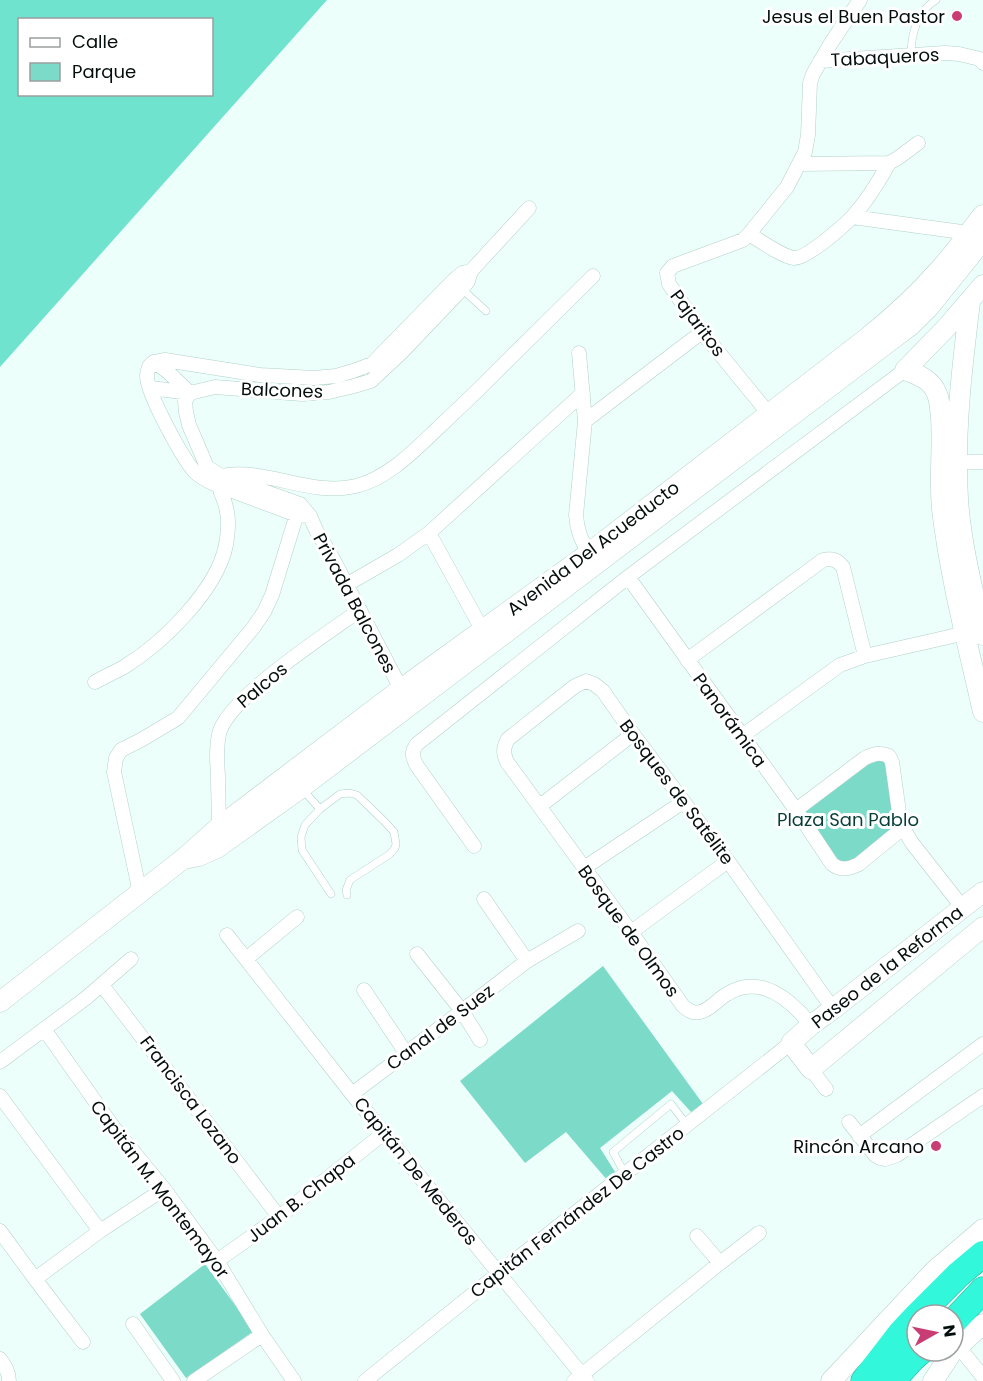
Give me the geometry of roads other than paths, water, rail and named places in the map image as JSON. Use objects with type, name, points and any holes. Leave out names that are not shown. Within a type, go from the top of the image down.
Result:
[{"type":"highway","points":[[929,1303],[983,1254]]},
{"type":"highway","points":[[965,1322],[983,1290]]},
{"type":"highway","points":[[864,1381],[905,1328]]},
{"type":"highway","points":[[892,1381],[908,1363]]},
{"type":"highway","points":[[914,1381],[925,1363]]},
{"type":"street","points":[[820,61],[860,0]]},
{"type":"street","name":"Tabaqueros","points":[[749,234],[787,187],[805,152],[810,83],[820,61],[959,54],[982,59]]},
{"type":"street","points":[[799,164],[889,163],[918,144]]},
{"type":"street","points":[[749,234],[785,256],[801,257],[852,217],[889,163]]},
{"type":"street","name":"Balcones","points":[[151,388],[190,393],[215,387],[302,394],[329,392],[371,381],[462,289],[471,271],[529,208]]},
{"type":"street","name":"Avenida Del Acueducto","points":[[183,859],[199,856],[217,848],[301,788],[910,326],[930,306],[976,236],[983,215]]},
{"type":"street","points":[[852,217],[976,236]]},
{"type":"street","name":"Pajaritos","points":[[749,234],[736,243],[673,266],[669,269],[667,278],[702,332],[769,414]]},
{"type":"street","name":"Avenida Del Acueducto","points":[[0,1002],[183,859],[219,827],[400,689],[589,553],[895,316],[976,236]]},
{"type":"street","name":"Balcones","points":[[151,365],[165,360],[260,375],[314,378],[336,376],[372,364],[453,281],[462,273],[471,271]]},
{"type":"street","points":[[220,481],[238,474],[321,489],[338,489],[358,486],[376,478],[406,459],[593,276]]},
{"type":"street","points":[[474,846],[412,758],[412,750],[417,744],[628,577],[905,370],[970,302],[983,285]]},
{"type":"street","points":[[970,302],[959,398],[958,502],[983,712]]},
{"type":"street","points":[[585,421],[702,332]]},
{"type":"street","points":[[579,353],[585,421],[576,515],[579,538],[589,553]]},
{"type":"street","points":[[95,682],[124,666],[161,640],[186,615],[216,572],[226,544],[227,508],[220,481],[207,467],[189,426],[185,401],[190,393],[167,371],[151,365],[147,377],[160,415],[186,460],[196,472],[207,481],[220,481],[302,512],[272,596],[253,628],[178,718],[121,750],[117,758],[114,772],[140,893]]},
{"type":"street","points":[[905,370],[922,377],[931,384],[937,394],[942,432],[942,506],[952,571],[974,634]]},
{"type":"street","points":[[346,585],[398,555],[429,533],[583,393]]},
{"type":"street","points":[[957,462],[983,462]]},
{"type":"street","name":"Privada Balcones","points":[[302,512],[316,530],[400,689]]},
{"type":"street","points":[[429,533],[483,631]]},
{"type":"street","points":[[687,660],[823,560],[830,558],[843,567],[865,656]]},
{"type":"street","name":"Panorámica","points":[[628,577],[796,810],[832,864],[843,869],[859,864],[903,828]]},
{"type":"street","name":"Palcos","points":[[219,827],[217,754],[219,732],[231,712],[248,694],[282,667],[360,610]]},
{"type":"street","points":[[742,736],[840,665],[865,656],[974,634]]},
{"type":"street","name":"Bosques de Satélite","points":[[507,762],[504,746],[508,739],[575,686],[586,681],[594,684],[603,691],[833,1009]]},
{"type":"street","points":[[540,806],[633,734]]},
{"type":"street","points":[[796,810],[865,758],[882,753],[889,756],[903,828],[963,908]]},
{"type":"street","name":"Bosque de Olmos","points":[[507,762],[683,1006],[690,1011],[703,1012],[729,993],[755,986],[771,989],[801,1012],[811,1025]]},
{"type":"street","points":[[585,868],[683,802]]},
{"type":"street","points":[[631,932],[728,861]]},
{"type":"street","name":"Paseo de la Reforma","points":[[791,1043],[983,892]]},
{"type":"street","points":[[484,899],[527,961]]},
{"type":"street","points":[[246,959],[297,917]]},
{"type":"street","name":"Paseo de la Reforma","points":[[811,1069],[983,927]]},
{"type":"street","name":"Canal de Suez","points":[[352,1094],[527,961],[578,931]]},
{"type":"street","name":"Capitán De Mederos","points":[[227,935],[352,1094],[499,1273],[581,1379]]},
{"type":"street","points":[[417,954],[462,1011],[480,1040]]},
{"type":"street","points":[[0,1062],[86,998],[131,959]]},
{"type":"street","points":[[868,982],[888,1005]]},
{"type":"street","name":"Francisca Lozano","points":[[102,984],[279,1216]]},
{"type":"street","points":[[364,990],[406,1053]]},
{"type":"street","name":"Capitán M. Montemayor","points":[[44,1029],[114,1128],[164,1189],[217,1262],[262,1335],[294,1381]]},
{"type":"street","points":[[791,1043],[826,1089]]},
{"type":"street","name":"Capitán Fernández De Castro","points":[[364,1381],[791,1043]]},
{"type":"street","points":[[859,1136],[983,1044]]},
{"type":"street","points":[[0,1096],[100,1232]]},
{"type":"street","points":[[849,1122],[875,1155],[885,1159],[903,1151],[983,1096]]},
{"type":"street","name":"Juan B. Chapa","points":[[217,1262],[384,1133]]},
{"type":"street","points":[[35,1279],[164,1189]]},
{"type":"street","points":[[831,1381],[934,1270],[983,1229]]},
{"type":"street","points":[[0,1231],[83,1342]]},
{"type":"street","points":[[581,1379],[759,1233]]},
{"type":"street","points":[[697,1236],[720,1263]]},
{"type":"street","points":[[134,1324],[173,1381]]},
{"type":"street","points":[[965,1335],[983,1324]]},
{"type":"street","points":[[194,1381],[262,1335]]},
{"type":"street","points":[[965,1355],[983,1377]]},
{"type":"street","points":[[0,1359],[9,1375],[9,1381]]},
{"type":"street","points":[[933,1381],[943,1363]]},
{"type":"lane","points":[[911,56],[911,38],[922,12],[936,0]]},
{"type":"lane","points":[[462,289],[486,311]]},
{"type":"lane","points":[[301,788],[320,809]]},
{"type":"lane","points":[[331,894],[302,850],[301,837],[305,825],[320,809],[340,794],[350,793],[357,795],[386,822],[394,832],[396,839],[395,848],[390,854],[350,880],[346,885],[347,895]]},
{"type":"lane","points":[[625,1174],[613,1152],[671,1104],[687,1125]]},
{"type":"place","name":"Jesus el Buen Pastor","points":[[957,16]]},
{"type":"place","name":"Rincón Arcano","points":[[936,1146]]},
{"type":"park label","name":"Plaza San Pablo","points":[[848,819]]}]
